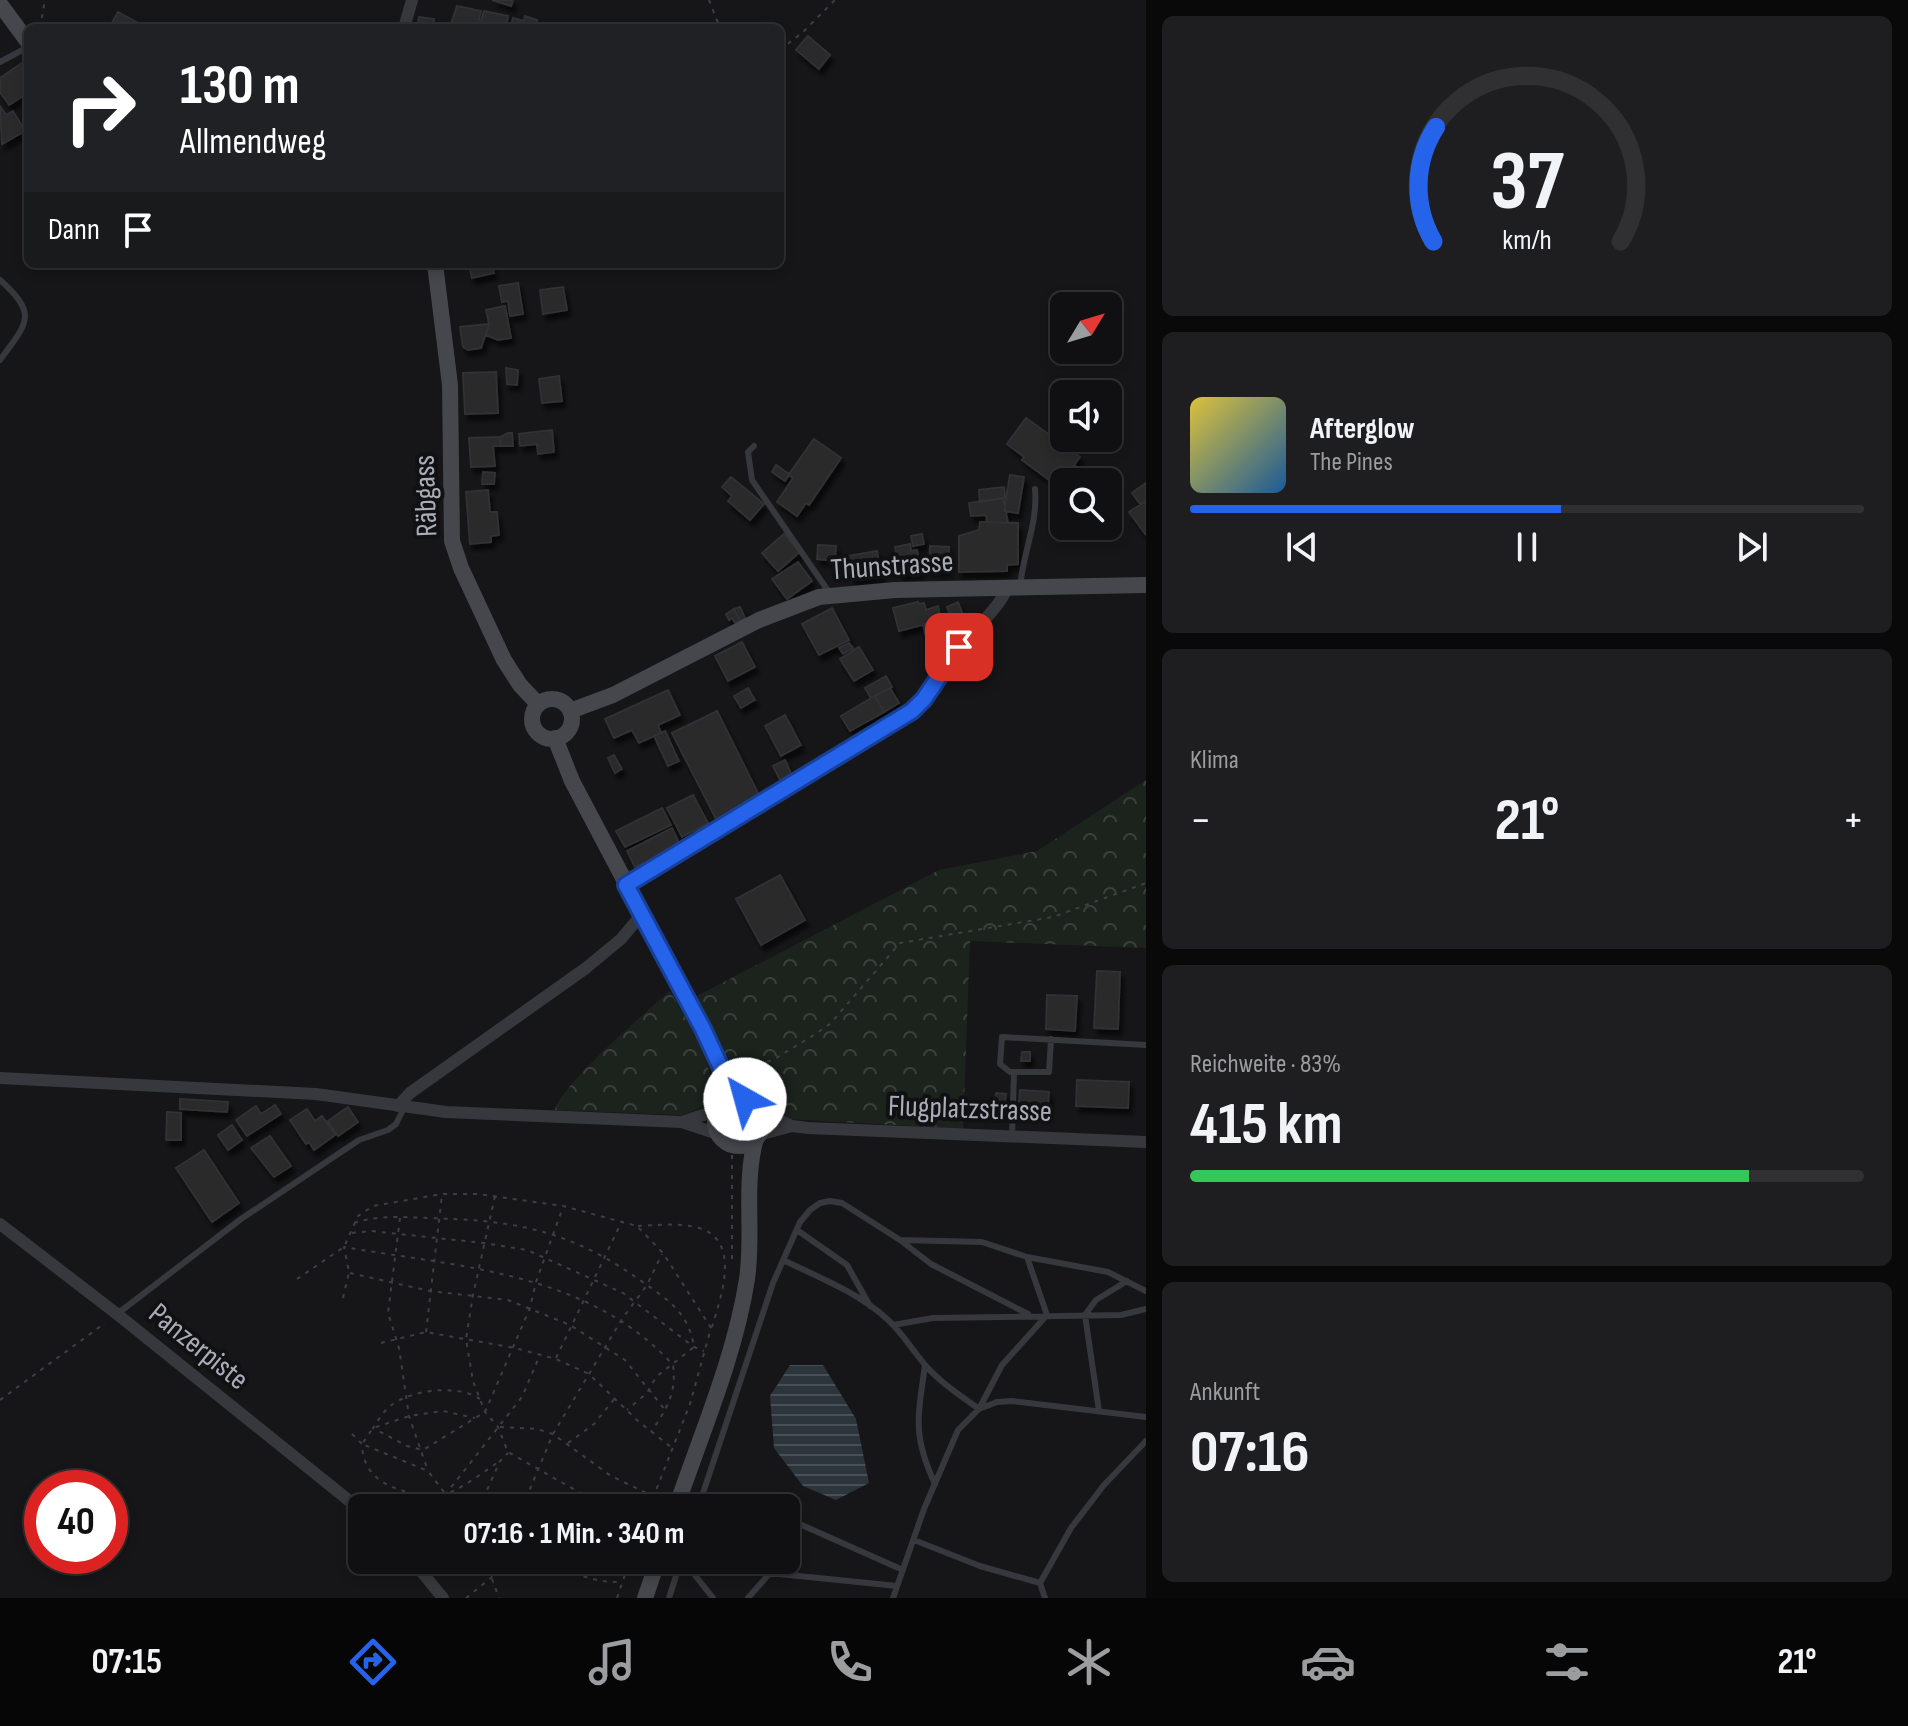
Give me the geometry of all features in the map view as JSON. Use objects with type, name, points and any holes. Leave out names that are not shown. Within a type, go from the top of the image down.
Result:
[{"type":"street","points":[[405,24],[412,0]]},
{"type":"street","points":[[0,4],[24,39]]},
{"type":"street","name":"Räbgass","points":[[435,268],[450,385],[452,541],[461,568],[504,660],[520,685],[538,704]]},
{"type":"street","name":"Thunstrasse","points":[[570,711],[613,695],[759,620],[802,602],[831,595],[870,591],[1146,585]]},
{"type":"street","points":[[626,885],[912,711],[924,699],[947,664],[1014,587]]},
{"type":"street","points":[[556,699],[570,711],[572,718],[568,731],[555,738],[544,737],[534,728],[532,716],[543,700],[556,699]]},
{"type":"street","points":[[555,738],[565,766],[722,1070],[754,1105],[763,1122],[749,1174],[751,1240],[745,1295],[735,1335],[681,1494]]},
{"type":"street","points":[[401,1106],[410,1093],[606,952],[642,914]]},
{"type":"street","points":[[722,1070],[721,1107],[715,1123],[749,1174]]},
{"type":"street","points":[[0,1078],[316,1094],[446,1112],[682,1122],[746,1145],[757,1137]]},
{"type":"street","points":[[682,1122],[733,1099],[754,1105]]},
{"type":"street","name":"Flugplatzstrasse","points":[[754,1105],[792,1126]]},
{"type":"street","name":"Flugplatzstrasse","points":[[757,1137],[792,1126],[1146,1142]]},
{"type":"street","name":"Panzerpiste","points":[[0,1224],[348,1500]]},
{"type":"street","points":[[423,1574],[443,1598]]},
{"type":"street","points":[[645,1598],[653,1574]]},
{"type":"lane","points":[[0,62],[24,47]]},
{"type":"lane","points":[[0,280],[18,295],[25,310],[24,325],[0,360]]},
{"type":"lane","points":[[754,446],[748,452],[752,480],[831,595]]},
{"type":"lane","points":[[1014,587],[1035,515],[1035,489]]},
{"type":"lane","points":[[1051,1039],[1049,1072],[1014,1073],[1000,1064],[1002,1037],[1051,1039],[1146,1045]]},
{"type":"lane","points":[[1012,1136],[1014,1073]]},
{"type":"lane","points":[[117,1314],[241,1219],[359,1140],[388,1130],[396,1124],[401,1106]]},
{"type":"lane","points":[[703,1494],[773,1283],[797,1230],[810,1210],[830,1201],[842,1203],[931,1264],[1030,1315]]},
{"type":"lane","points":[[797,1230],[847,1265],[870,1306]]},
{"type":"lane","points":[[900,1240],[982,1242],[1027,1257],[1108,1272],[1146,1291]]},
{"type":"lane","points":[[1027,1257],[1047,1315]]},
{"type":"lane","points":[[783,1260],[870,1306],[893,1325],[944,1383],[979,1409]]},
{"type":"lane","points":[[1099,1411],[1085,1315],[1096,1300],[1127,1281]]},
{"type":"lane","points":[[893,1325],[933,1318],[1121,1315],[1146,1309]]},
{"type":"lane","points":[[893,1598],[958,1430],[979,1409],[1002,1365],[1047,1315]]},
{"type":"lane","points":[[925,1365],[918,1438],[921,1456],[935,1484]]},
{"type":"lane","points":[[979,1409],[997,1402],[1012,1401],[1146,1417]]},
{"type":"lane","points":[[1045,1598],[1040,1583],[1071,1528],[1104,1485],[1146,1441]]},
{"type":"lane","points":[[1137,1450],[1146,1455]]},
{"type":"lane","points":[[800,1524],[903,1570]]},
{"type":"lane","points":[[914,1540],[980,1566],[1040,1583]]},
{"type":"lane","points":[[669,1598],[677,1574]]},
{"type":"lane","points":[[693,1574],[713,1598]]},
{"type":"lane","points":[[748,1598],[769,1574]]},
{"type":"lane","points":[[780,1574],[897,1586]]},
{"type":"path","points":[[41,24],[45,0]]},
{"type":"path","points":[[709,0],[718,24]]},
{"type":"path","points":[[784,46],[835,0]]},
{"type":"path","points":[[722,1070],[735,1063],[771,1061],[822,1030],[900,943],[1053,917],[1146,883]]},
{"type":"path","points":[[725,1140],[734,1163],[731,1233],[734,1273]]},
{"type":"path","points":[[426,1332],[442,1194]]},
{"type":"path","points":[[297,1279],[344,1247],[353,1224],[365,1210],[442,1194],[495,1196],[563,1206],[637,1226],[670,1224],[707,1231],[722,1249],[724,1286],[697,1385],[654,1494]]},
{"type":"path","points":[[495,1196],[466,1339],[470,1370],[485,1412],[498,1427],[508,1452],[583,1494]]},
{"type":"path","points":[[373,1428],[407,1446],[423,1450],[485,1412],[515,1348],[563,1206]]},
{"type":"path","points":[[353,1224],[367,1219],[400,1217],[490,1220],[553,1234],[606,1257],[647,1285],[684,1317],[692,1333],[694,1347]]},
{"type":"path","points":[[400,1217],[388,1313],[401,1358],[409,1416],[428,1471],[444,1494]]},
{"type":"path","points":[[556,1359],[622,1221]]},
{"type":"path","points":[[637,1226],[663,1253],[711,1328]]},
{"type":"path","points":[[350,1234],[371,1231],[527,1250],[594,1278],[636,1301],[694,1347],[705,1351]]},
{"type":"path","points":[[344,1247],[479,1269],[536,1282],[622,1319],[645,1336],[673,1365],[674,1390],[666,1411],[651,1432]]},
{"type":"path","points":[[343,1298],[349,1272],[344,1247]]},
{"type":"path","points":[[528,1494],[553,1434],[622,1319],[647,1285],[663,1253]]},
{"type":"path","points":[[349,1272],[430,1291],[508,1300],[570,1325],[625,1360],[666,1411]]},
{"type":"path","points":[[0,1400],[117,1314]]},
{"type":"path","points":[[381,1343],[395,1337],[426,1332],[515,1348],[556,1359],[589,1374],[651,1432],[672,1447]]},
{"type":"path","points":[[627,1410],[647,1393],[656,1377],[694,1347]]},
{"type":"path","points":[[447,1494],[522,1397],[540,1355]]},
{"type":"path","points":[[418,1494],[394,1489],[380,1482],[368,1469],[362,1444],[389,1407],[406,1398],[452,1389],[468,1391],[480,1399]]},
{"type":"path","points":[[568,1444],[594,1424],[615,1397]]},
{"type":"path","points":[[373,1428],[409,1416],[443,1411],[476,1418]]},
{"type":"path","points":[[498,1427],[537,1429],[553,1434],[611,1476],[649,1494]]},
{"type":"path","points":[[352,1434],[362,1444],[428,1471]]},
{"type":"path","points":[[448,1494],[500,1461],[508,1452]]},
{"type":"path","points":[[485,1494],[500,1461]]},
{"type":"path","points":[[491,1574],[499,1598]]},
{"type":"path","points":[[466,1598],[494,1574]]},
{"type":"path","points":[[574,1574],[603,1582],[622,1582]]},
{"type":"path","points":[[617,1598],[625,1574]]},
{"type":"green space","points":[[1146,780],[1146,948],[970,941],[963,1129],[789,1119],[781,1112],[786,1098],[785,1089],[773,1075],[754,1061],[727,1064],[695,997],[939,870],[1037,851]]},
{"type":"green space","points":[[670,991],[706,1061],[712,1089],[707,1103],[682,1115],[555,1110],[588,1067]]},
{"type":"shaded area","points":[[790,1365],[823,1365],[856,1419],[869,1483],[836,1500],[803,1486],[774,1448],[770,1396]]},
{"type":"building","points":[[492,0],[513,0],[511,6]]},
{"type":"building","points":[[457,6],[481,11],[478,24],[451,24]]},
{"type":"building","points":[[484,11],[508,16],[507,24],[480,24]]},
{"type":"building","points":[[118,12],[136,22],[135,24],[111,24]]},
{"type":"building","points":[[525,16],[537,20],[536,24],[511,24],[513,18],[524,21]]},
{"type":"building","points":[[419,17],[434,19],[433,24],[418,24]]},
{"type":"building","points":[[808,36],[830,55],[819,69],[796,50]]},
{"type":"building","points":[[24,62],[24,96],[9,105],[0,92],[0,78]]},
{"type":"building","points":[[0,106],[6,115],[13,111],[24,129],[2,144]]},
{"type":"building","points":[[470,268],[492,268],[494,273],[472,278]]},
{"type":"building","points":[[518,283],[523,314],[510,316],[508,301],[502,302],[499,286]]},
{"type":"building","points":[[563,287],[567,310],[543,314],[540,290]]},
{"type":"building","points":[[505,306],[511,338],[498,340],[486,335],[489,324],[486,310]]},
{"type":"building","points":[[489,324],[481,348],[468,350],[463,347],[460,327]]},
{"type":"building","points":[[506,368],[518,370],[517,385],[507,384]]},
{"type":"building","points":[[496,372],[498,413],[465,414],[463,373]]},
{"type":"building","points":[[559,376],[562,401],[542,403],[539,379]]},
{"type":"building","points":[[1026,418],[1050,435],[1050,452],[1073,452],[1080,457],[1074,465],[1078,468],[1050,468],[1050,481],[1022,460],[1024,457],[1007,444]]},
{"type":"building","points":[[552,430],[554,452],[538,454],[537,444],[520,446],[519,434]]},
{"type":"building","points":[[512,433],[513,446],[501,446],[500,437]]},
{"type":"building","points":[[500,437],[501,446],[493,446],[495,466],[471,467],[469,438]]},
{"type":"building","points":[[814,439],[841,458],[809,505],[806,503],[797,516],[777,502],[793,478],[789,475],[785,481],[772,472],[776,465],[789,474]]},
{"type":"building","points":[[483,472],[495,473],[494,484],[482,484]]},
{"type":"building","points":[[1010,475],[1024,477],[1018,513],[1004,511]]},
{"type":"building","points":[[731,477],[764,504],[750,520],[728,501],[732,496],[722,487]]},
{"type":"building","points":[[1146,483],[1146,501],[1140,504],[1132,493]]},
{"type":"building","points":[[1004,487],[1005,498],[980,502],[979,490]]},
{"type":"building","points":[[488,490],[490,512],[497,512],[499,535],[491,536],[491,542],[470,544],[466,492]]},
{"type":"building","points":[[1003,498],[1008,523],[987,522],[986,515],[971,516],[969,503]]},
{"type":"building","points":[[1146,501],[1146,535],[1129,512]]},
{"type":"building","points":[[980,522],[1018,523],[1018,564],[1007,565],[1007,571],[959,572],[959,536],[979,530]]},
{"type":"building","points":[[784,534],[800,552],[778,571],[762,553]]},
{"type":"building","points":[[922,534],[924,544],[913,546],[911,536]]},
{"type":"building","points":[[910,544],[911,551],[917,550],[921,572],[901,575],[895,547]]},
{"type":"building","points":[[818,545],[836,546],[835,561],[817,559]]},
{"type":"building","points":[[930,546],[949,547],[948,571],[929,570]]},
{"type":"building","points":[[877,551],[881,576],[852,580],[848,556]]},
{"type":"building","points":[[798,562],[812,581],[787,599],[772,579]]},
{"type":"building","points":[[958,602],[965,620],[954,624],[947,607]]},
{"type":"building","points":[[924,603],[926,610],[938,606],[941,620],[899,631],[893,608]]},
{"type":"building","points":[[740,607],[745,618],[740,621],[734,609]]},
{"type":"building","points":[[832,608],[849,640],[819,655],[802,624]]},
{"type":"building","points":[[734,609],[740,621],[735,623],[726,614]]},
{"type":"building","points":[[929,623],[931,632],[925,634],[923,624]]},
{"type":"building","points":[[742,642],[755,667],[728,681],[715,656]]},
{"type":"building","points":[[849,643],[853,648],[843,654],[839,648]]},
{"type":"building","points":[[859,647],[873,670],[854,681],[840,659]]},
{"type":"building","points":[[886,676],[892,687],[871,698],[865,688]]},
{"type":"building","points":[[748,688],[755,700],[741,708],[734,696]]},
{"type":"building","points":[[890,688],[899,703],[884,712],[875,696]]},
{"type":"building","points":[[668,690],[680,715],[658,725],[661,733],[639,743],[632,730],[614,738],[605,719]]},
{"type":"building","points":[[875,696],[884,712],[850,731],[841,716]]},
{"type":"building","points":[[717,711],[761,799],[717,821],[672,733]]},
{"type":"building","points":[[785,715],[801,745],[781,756],[765,726]]},
{"type":"building","points":[[665,731],[679,761],[668,766],[654,736]]},
{"type":"building","points":[[614,755],[622,769],[615,773],[608,758]]},
{"type":"building","points":[[785,760],[793,778],[782,784],[773,766]]},
{"type":"building","points":[[693,795],[708,823],[682,837],[667,808]]},
{"type":"building","points":[[662,808],[671,825],[625,847],[616,831]]},
{"type":"building","points":[[672,828],[680,845],[635,867],[627,851]]},
{"type":"building","points":[[780,875],[805,920],[761,945],[736,899]]},
{"type":"building","points":[[1097,971],[1120,972],[1118,1029],[1094,1028]]},
{"type":"building","points":[[1047,995],[1077,996],[1075,1031],[1046,1029]]},
{"type":"building","points":[[1022,1052],[1030,1052],[1030,1061],[1021,1061]]},
{"type":"building","points":[[1077,1080],[1129,1082],[1128,1108],[1076,1106]]},
{"type":"building","points":[[1020,1090],[1049,1092],[1048,1105],[1019,1103]]},
{"type":"building","points":[[996,1093],[1006,1094],[1005,1104],[995,1103]]},
{"type":"building","points":[[180,1099],[228,1102],[227,1112],[180,1109]]},
{"type":"building","points":[[275,1105],[281,1114],[247,1136],[236,1120],[256,1106],[261,1114]]},
{"type":"building","points":[[348,1107],[358,1122],[338,1136],[328,1121]]},
{"type":"building","points":[[307,1109],[315,1121],[322,1116],[335,1135],[314,1150],[309,1142],[306,1144],[290,1120]]},
{"type":"building","points":[[167,1112],[181,1113],[181,1140],[166,1140]]},
{"type":"building","points":[[232,1125],[242,1140],[228,1150],[218,1135]]},
{"type":"building","points":[[270,1136],[291,1166],[274,1177],[251,1148]]},
{"type":"building","points":[[204,1150],[239,1203],[212,1222],[176,1168]]},
{"type":"route","points":[[745,1099],[749,1100],[722,1070],[626,885],[912,711],[924,699],[959,647]]}]
